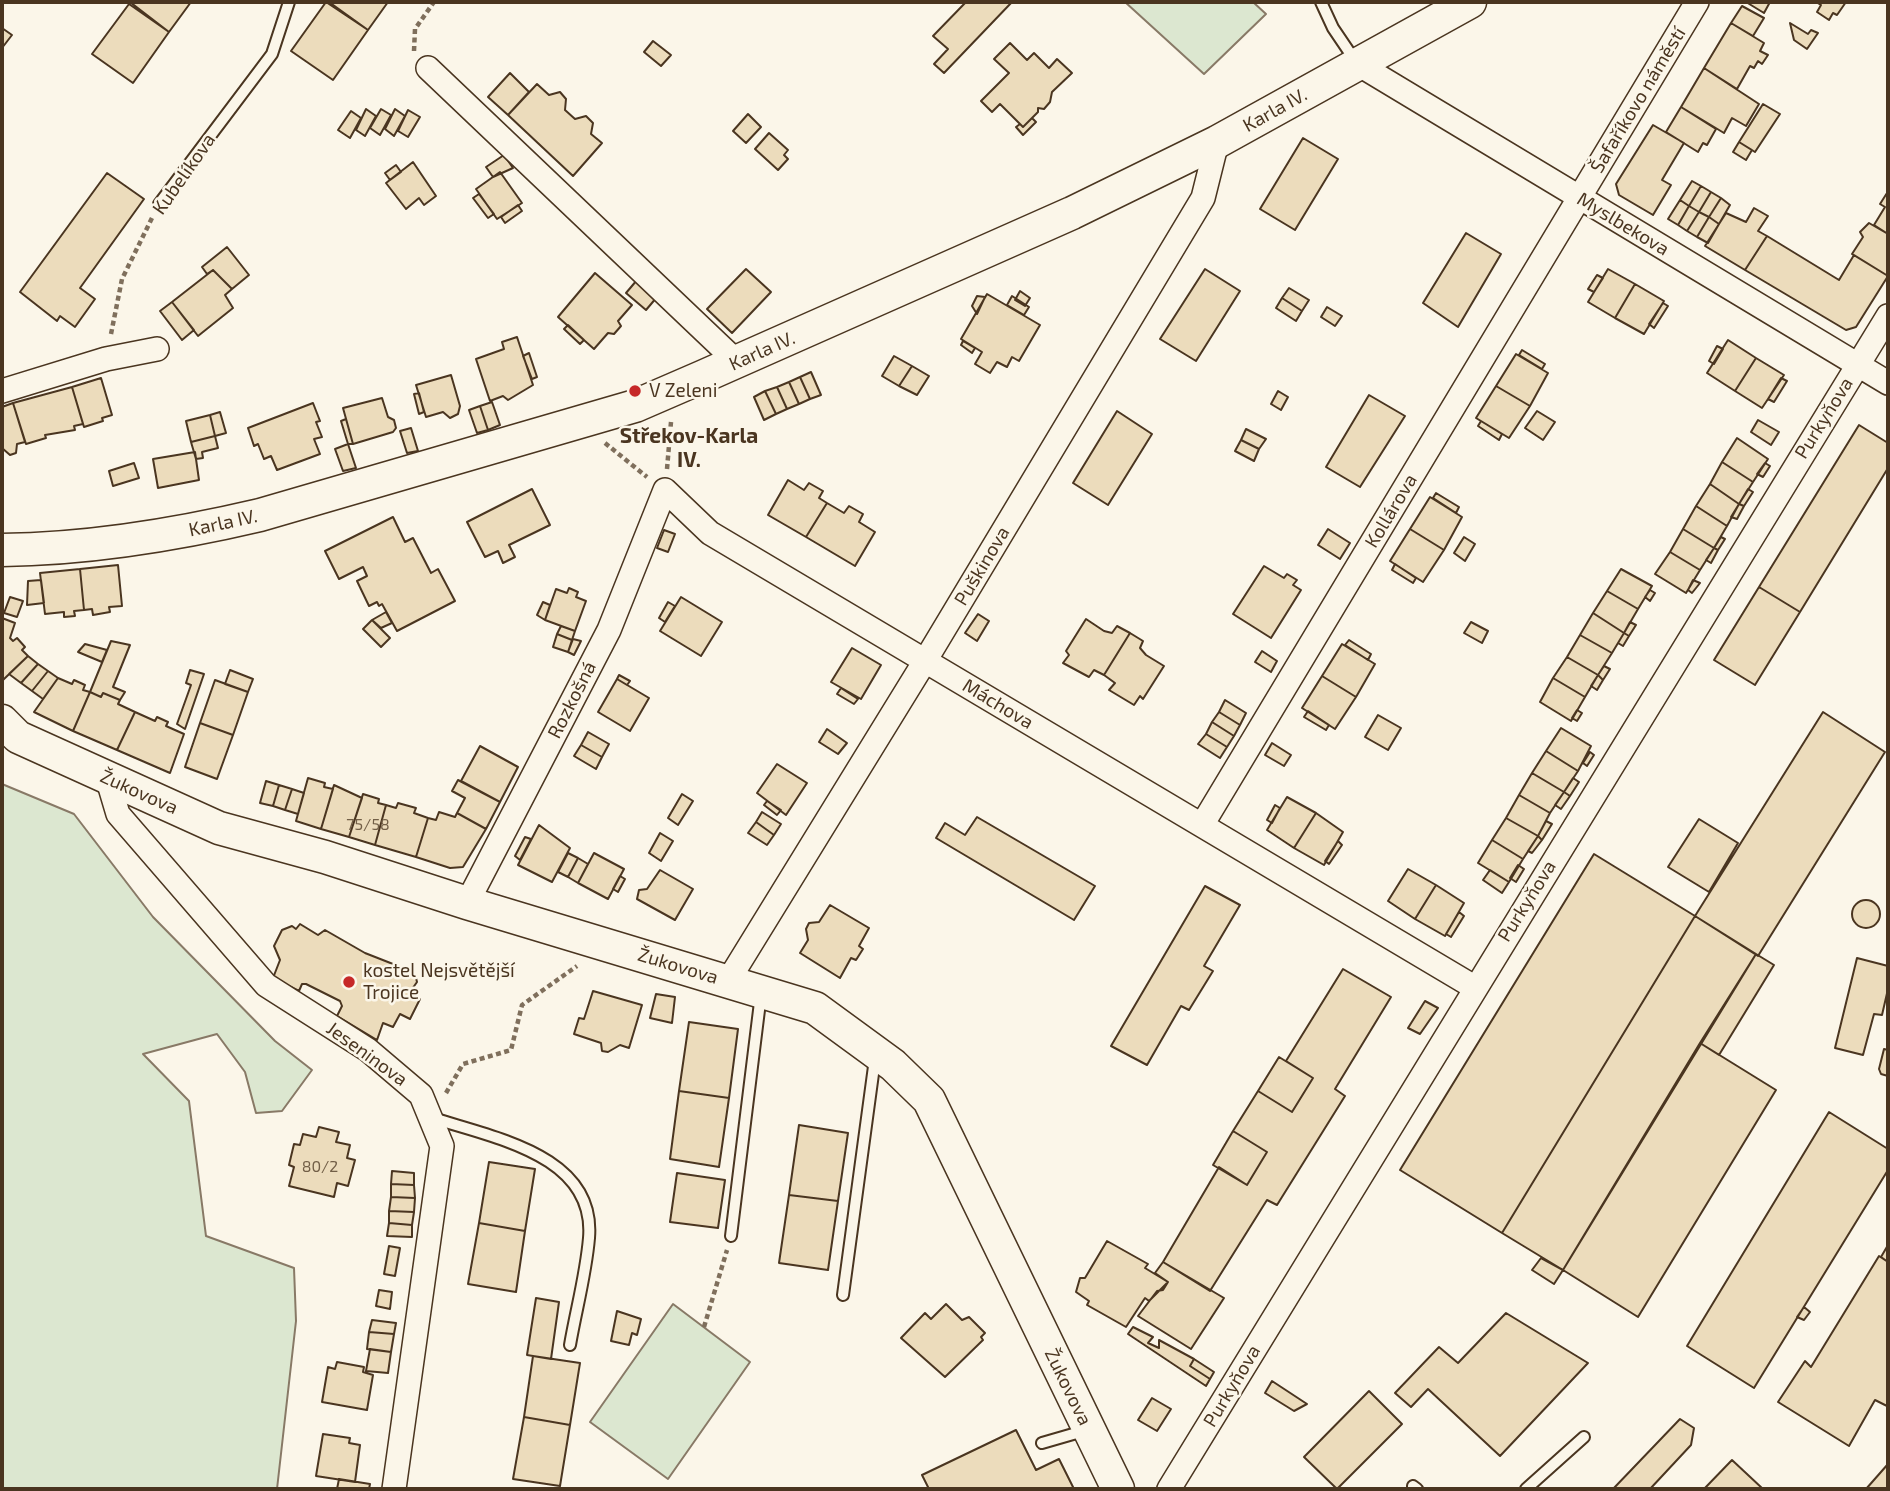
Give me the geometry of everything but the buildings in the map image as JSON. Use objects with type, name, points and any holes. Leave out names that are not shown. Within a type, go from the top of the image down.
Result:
[{"type":"street","name":"Karla IV.","points":[[2,550],[81,547],[139,539],[260,515],[635,406],[1072,213],[1217,142],[1470,2]]},
{"type":"street","name":"Šafaříkovo náměstí","points":[[1580,198],[1697,2]]},
{"type":"street","name":"Myslbekova","points":[[1358,64],[1888,383]]},
{"type":"street","points":[[428,68],[737,362]]},
{"type":"street","name":"Puškinova","points":[[728,981],[925,662],[1203,198],[1217,142]]},
{"type":"street","name":"Kollárova","points":[[1202,825],[1580,198]]},
{"type":"street","name":"Purkyňova","points":[[1169,1489],[1888,316]]},
{"type":"street","points":[[2,391],[106,359],[157,349]]},
{"type":"street","name":"Máchova","points":[[664,490],[710,533],[1474,988]]},
{"type":"street","name":"Rozkošná","points":[[467,903],[608,630],[664,490]]},
{"type":"street","name":"Žukovova","points":[[2,721],[18,737],[219,828],[326,857],[467,903],[815,1008],[876,1053],[929,1100],[1118,1489]]},
{"type":"street","name":"Jeseninova","points":[[107,778],[118,814],[266,985],[368,1050],[421,1095],[442,1146],[394,1489]]},
{"type":"lane","name":"Kubelíkova","points":[[159,204],[272,54],[289,2]]},
{"type":"lane","points":[[1321,2],[1333,28],[1358,64]]},
{"type":"lane","points":[[732,1236],[761,992]]},
{"type":"lane","points":[[843,1295],[876,1053]]},
{"type":"lane","points":[[430,1118],[522,1146],[557,1165],[586,1200],[590,1237],[570,1345]]},
{"type":"lane","points":[[1042,1443],[1089,1430]]},
{"type":"lane","points":[[1526,1489],[1584,1437]]},
{"type":"path","points":[[428,68],[414,51],[415,29],[434,2]]},
{"type":"path","name":"Kubelíkova","points":[[106,359],[122,279],[159,204]]},
{"type":"path","points":[[664,490],[671,418]]},
{"type":"path","points":[[595,442],[604,443],[664,490]]},
{"type":"path","points":[[463,1064],[511,1050],[522,1005],[607,945]]},
{"type":"path","points":[[704,1326],[732,1236]]},
{"type":"green space","points":[[1125,2],[1253,2],[1266,14],[1204,74]]},
{"type":"green space","points":[[2,784],[74,814],[153,917],[275,1041],[312,1070],[282,1111],[256,1113],[245,1072],[217,1034],[143,1054],[189,1101],[206,1236],[294,1268],[296,1321],[277,1489],[2,1489]]},
{"type":"green space","points":[[673,1304],[750,1362],[668,1479],[590,1422]]},
{"type":"place","name":"V Zeleni","points":[[635,391]]},
{"type":"place","name":"kostel Nejsvětější Trojice","points":[[349,982]]},
{"type":"district","name":"Střekov-Karla IV.","points":[[689,448]]}]
